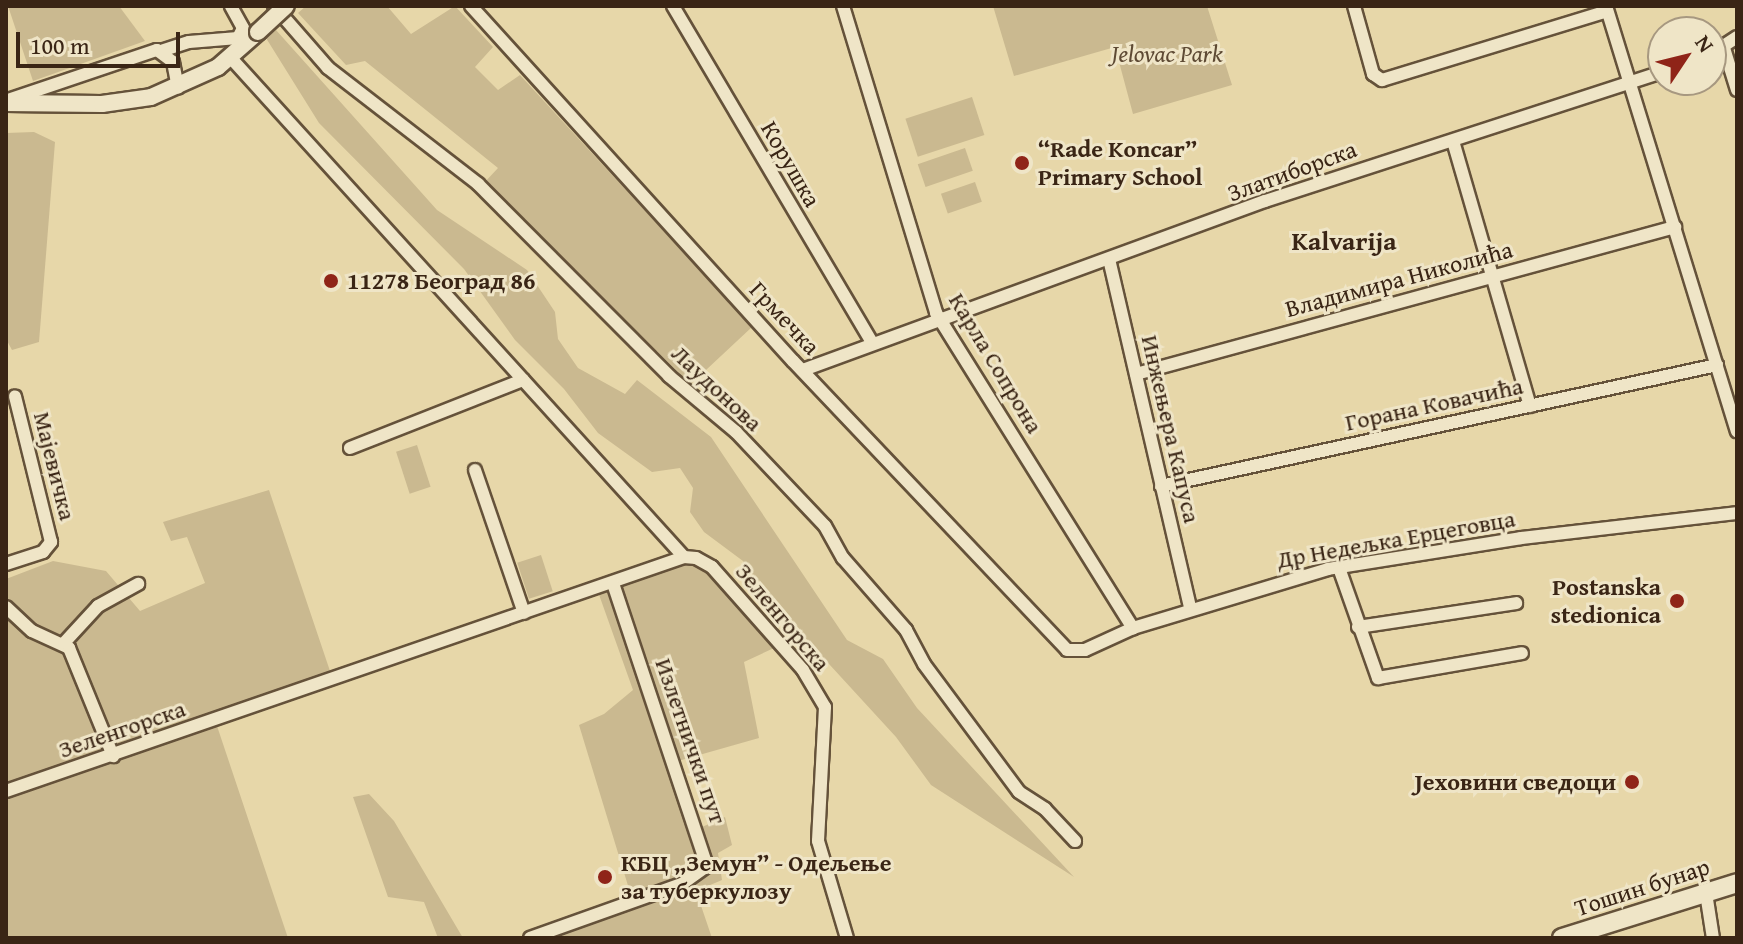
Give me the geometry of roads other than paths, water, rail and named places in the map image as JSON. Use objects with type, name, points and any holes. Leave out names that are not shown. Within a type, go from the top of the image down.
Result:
[{"type":"main road","name":"Тошин бунар","points":[[1562,938],[1737,883]]},
{"type":"street","points":[[6,102],[189,42],[238,38],[242,24],[231,6]]},
{"type":"street","name":"Грмечка","points":[[471,6],[803,370],[1073,652]]},
{"type":"street","name":"Корушка","points":[[673,6],[872,343]]},
{"type":"street","name":"Карла Сопрона","points":[[843,6],[939,318],[1133,628]]},
{"type":"street","points":[[1354,6],[1373,74],[1385,80],[1606,9],[1737,431]]},
{"type":"street","points":[[6,102],[102,104],[178,88],[230,57],[279,8]]},
{"type":"street","name":"Лаудонова","points":[[279,8],[328,68],[478,184],[669,376],[736,432],[825,526],[843,558],[906,630],[924,664],[1019,792],[1045,809],[1075,841]]},
{"type":"street","points":[[161,51],[173,62],[178,88]]},
{"type":"street","points":[[230,57],[684,557]]},
{"type":"street","points":[[1727,58],[1737,90]]},
{"type":"street","name":"Златиборска","points":[[803,370],[1265,201],[1647,77]]},
{"type":"street","points":[[1453,141],[1495,275],[1530,406]]},
{"type":"street","name":"Владимира Николића","points":[[1136,374],[1675,227]]},
{"type":"street","name":"Инжењера Капуса","points":[[1109,259],[1191,610]]},
{"type":"street","name":"Горана Ковачића","points":[[1161,486],[1717,365]]},
{"type":"street","points":[[350,448],[523,380]]},
{"type":"street","name":"Мајевичка","points":[[6,564],[43,552],[51,542],[15,396]]},
{"type":"street","points":[[475,470],[524,613]]},
{"type":"street","name":"Др Недељка Ерцеговца","points":[[1073,652],[1133,628],[1339,568],[1521,538],[1737,513]]},
{"type":"street","name":"Зеленгорска","points":[[6,791],[684,557],[712,567],[803,670],[825,707],[818,841],[847,938]]},
{"type":"street","points":[[1339,568],[1378,678],[1522,653]]},
{"type":"street","points":[[64,643],[98,606],[138,584]]},
{"type":"street","name":"Излетнички пут","points":[[530,938],[682,884],[707,866],[613,584]]},
{"type":"street","points":[[1358,627],[1516,603]]},
{"type":"street","points":[[6,607],[32,631],[64,643],[113,756]]},
{"type":"street","points":[[1706,893],[1713,938]]},
{"type":"place","name":"“Rade Koncar” Primary School","points":[[1022,163]]},
{"type":"place","name":"11278 Београд 86","points":[[331,281]]},
{"type":"place","name":"Postanska stedionica","points":[[1677,601]]},
{"type":"place","name":"Јеховини сведоци","points":[[1632,782]]},
{"type":"place","name":"КБЦ „Земун” - Одељење за туберкулозу","points":[[605,877]]},
{"type":"district","name":"Kalvarija","points":[[1344,241]]},
{"type":"park label","name":"Jelovac Park","points":[[1167,54]]}]
